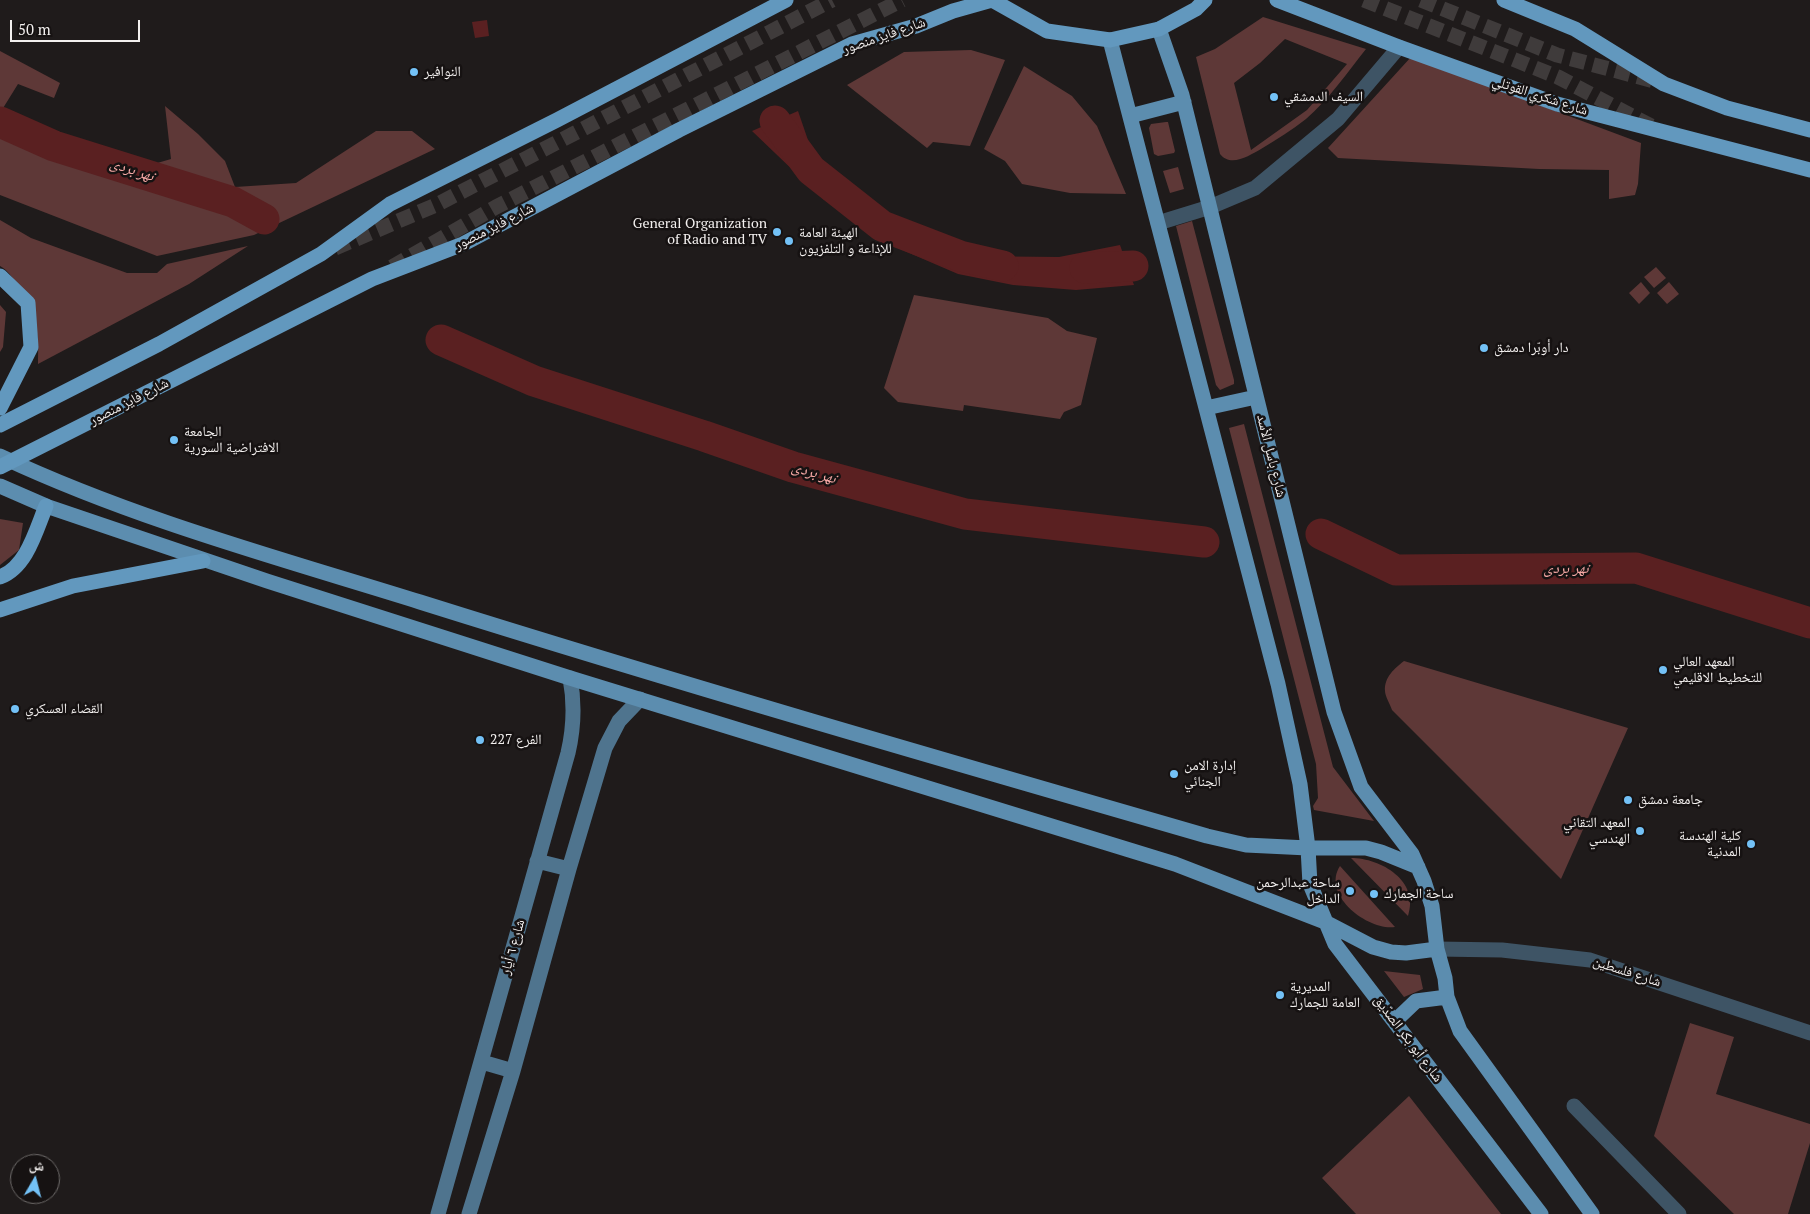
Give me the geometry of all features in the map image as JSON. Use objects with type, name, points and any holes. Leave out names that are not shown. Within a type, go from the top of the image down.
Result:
[{"type":"highway","points":[[0,425],[159,344],[321,254],[390,204],[786,0]]},
{"type":"highway","points":[[992,0],[1047,31],[1110,40],[1159,29],[1196,9],[1205,0]]},
{"type":"highway","name":"شارع فايز منصور","points":[[0,468],[372,279],[463,244],[679,130],[852,44],[916,26],[992,0]]},
{"type":"highway","name":"شارع شكري القوتلي","points":[[1277,0],[1399,47],[1557,104],[1810,170]]},
{"type":"highway","points":[[1504,0],[1575,29],[1664,84],[1727,108],[1810,130]]},
{"type":"highway","points":[[0,276],[28,303],[31,347],[0,408]]},
{"type":"highway","points":[[0,577],[8,574],[19,563],[28,548],[46,506]]},
{"type":"highway","points":[[0,610],[73,586],[204,561]]},
{"type":"main road","name":"شارع باسل الأسد","points":[[1159,29],[1184,102],[1334,712],[1361,787],[1412,854],[1418,867],[1432,906],[1437,949]]},
{"type":"main road","points":[[1110,40],[1278,684],[1300,784],[1308,848]]},
{"type":"main road","points":[[1130,116],[1184,102]]},
{"type":"main road","points":[[1206,408],[1256,397]]},
{"type":"main road","points":[[0,456],[54,481],[148,516],[652,674],[1207,836],[1246,845],[1366,848],[1418,867]]},
{"type":"main road","points":[[0,486],[46,506],[204,561],[570,678],[1175,864],[1325,922],[1374,947],[1391,952],[1406,953],[1437,949],[1445,978],[1447,997],[1460,1031],[1592,1214]]},
{"type":"main road","name":"شارع ٦ أيار","points":[[438,1214],[572,738],[574,708],[570,678]]},
{"type":"main road","points":[[469,1214],[514,1071],[569,869],[605,748],[619,722],[640,699]]},
{"type":"main road","name":"شارع أبو بكر الصدّيق","points":[[1308,848],[1310,884],[1335,944],[1541,1214]]},
{"type":"main road","points":[[537,861],[569,869]]},
{"type":"main road","points":[[1395,1021],[1416,1002],[1447,997]]},
{"type":"main road","points":[[482,1062],[514,1071]]},
{"type":"street","points":[[1158,223],[1210,208],[1255,188],[1338,119],[1399,47]]},
{"type":"street","name":"شارع فلسطين","points":[[1437,949],[1502,950],[1590,960],[1810,1033]]},
{"type":"street","points":[[1574,1106],[1679,1214]]},
{"type":"shaded area","points":[[1263,17],[1366,49],[1330,94],[1306,119],[1261,149],[1246,157],[1230,160],[1220,154],[1196,57],[1215,49]],"holes":[[[1285,39],[1347,64],[1307,110],[1251,150],[1234,83],[1260,63]]]},
{"type":"shaded area","points":[[487,20],[489,36],[475,38],[472,22]]},
{"type":"shaded area","points":[[971,50],[1005,60],[970,146],[933,142],[927,148],[847,85],[904,52]]},
{"type":"shaded area","points":[[0,51],[60,83],[54,98],[18,84],[0,113]]},
{"type":"shaded area","points":[[1411,57],[1641,143],[1638,184],[1635,195],[1609,199],[1609,170],[1539,169],[1338,158],[1328,148]]},
{"type":"shaded area","points":[[1024,66],[1072,96],[1097,126],[1126,194],[1070,193],[1022,184],[1005,161],[984,149]]},
{"type":"shaded area","points":[[165,106],[198,134],[225,161],[235,187],[296,183],[376,131],[412,131],[435,149],[254,235],[157,256],[0,195],[0,130],[116,175],[171,159]]},
{"type":"shaded area","points":[[798,111],[821,178],[882,226],[960,256],[1059,257],[1120,245],[1134,285],[1076,290],[1013,285],[958,274],[886,243],[823,199],[752,131]]},
{"type":"shaded area","points":[[1168,122],[1175,151],[1174,153],[1158,156],[1154,154],[1149,128],[1151,124]]},
{"type":"shaded area","points":[[1178,167],[1184,189],[1170,193],[1163,171]]},
{"type":"shaded area","points":[[0,220],[31,238],[127,273],[157,273],[167,264],[248,246],[189,284],[38,364],[38,338],[31,313],[12,277],[0,266]]},
{"type":"shaded area","points":[[1192,221],[1234,380],[1234,384],[1220,390],[1216,385],[1176,226]]},
{"type":"shaded area","points":[[1656,267],[1666,278],[1654,288],[1644,277]]},
{"type":"shaded area","points":[[1641,282],[1650,293],[1639,304],[1629,293]]},
{"type":"shaded area","points":[[1669,282],[1679,294],[1667,304],[1657,293]]},
{"type":"shaded area","points":[[914,295],[1048,318],[1067,331],[1097,338],[1081,405],[1064,412],[1060,419],[964,405],[963,411],[898,402],[884,388]]},
{"type":"shaded area","points":[[0,305],[6,312],[3,347],[0,352]]},
{"type":"shaded area","points":[[1244,424],[1333,767],[1374,821],[1314,810],[1313,806],[1318,798],[1316,764],[1229,428]]},
{"type":"shaded area","points":[[0,519],[23,523],[19,550],[0,565]]},
{"type":"shaded area","points":[[1404,661],[1628,728],[1561,879],[1392,710],[1385,693],[1386,681]]},
{"type":"shaded area","points":[[1351,858],[1363,859],[1385,867],[1403,882],[1408,892],[1410,903],[1408,916]]},
{"type":"shaded area","points":[[1340,866],[1395,927],[1384,927],[1372,923],[1350,909],[1342,899],[1337,888],[1336,877]]},
{"type":"shaded area","points":[[1384,971],[1420,975],[1423,989],[1404,997]]},
{"type":"shaded area","points":[[1690,1023],[1734,1037],[1716,1094],[1810,1124],[1810,1143],[1788,1214],[1734,1214],[1654,1136]]},
{"type":"shaded area","points":[[1409,1096],[1501,1214],[1356,1214],[1322,1178]]},
{"type":"waterway","name":"نهر بردى","points":[[775,121],[811,170],[882,226],[960,256],[1003,266]]},
{"type":"waterway","name":"نهر بردى","points":[[0,122],[54,146],[233,202],[264,219]]},
{"type":"waterway","name":"نهر بردى","points":[[1085,268],[1133,266]]},
{"type":"waterway","name":"نهر بردى","points":[[441,340],[534,381],[793,467],[965,514],[1204,542]]},
{"type":"waterway","name":"نهر بردى","points":[[1321,534],[1396,570],[1636,568],[1810,623]]},
{"type":"tunnel","points":[[335,248],[436,205],[832,0]]},
{"type":"tunnel","points":[[392,267],[496,207],[902,0]]},
{"type":"tunnel","points":[[1364,0],[1558,77],[1651,126]]},
{"type":"tunnel","points":[[1421,0],[1557,55],[1658,82]]},
{"type":"place","name":"النوافير","points":[[414,72]]},
{"type":"place","name":"السيف الدمشقي","points":[[1274,97]]},
{"type":"place","name":"General Organization of Radio and TV","points":[[777,232]]},
{"type":"place","name":"الهيئة العامة للإذاعة و التلفزيون","points":[[789,241]]},
{"type":"place","name":"دار أوبّرا دمشق","points":[[1484,348]]},
{"type":"place","name":"الجامعة الافتراضية السورية","points":[[174,440]]},
{"type":"place","name":"المعهد العالي للتخطيط الاقليمي","points":[[1663,670]]},
{"type":"place","name":"القضاء العسكري","points":[[15,709]]},
{"type":"place","name":"الفرع 227","points":[[480,740]]},
{"type":"place","name":"إدارة الامن الجنائي","points":[[1174,774]]},
{"type":"place","name":"جامعة دمشق","points":[[1628,800]]},
{"type":"place","name":"المعهد التقاني الهندسي","points":[[1640,831]]},
{"type":"place","name":"كلية الهندسة المدنية","points":[[1751,844]]},
{"type":"place","name":"ساحة عبدالرحمن الداخل","points":[[1350,891]]},
{"type":"place","name":"ساحة الجمارك","points":[[1374,894]]},
{"type":"place","name":"المديرية العامة للجمارك","points":[[1280,995]]}]
